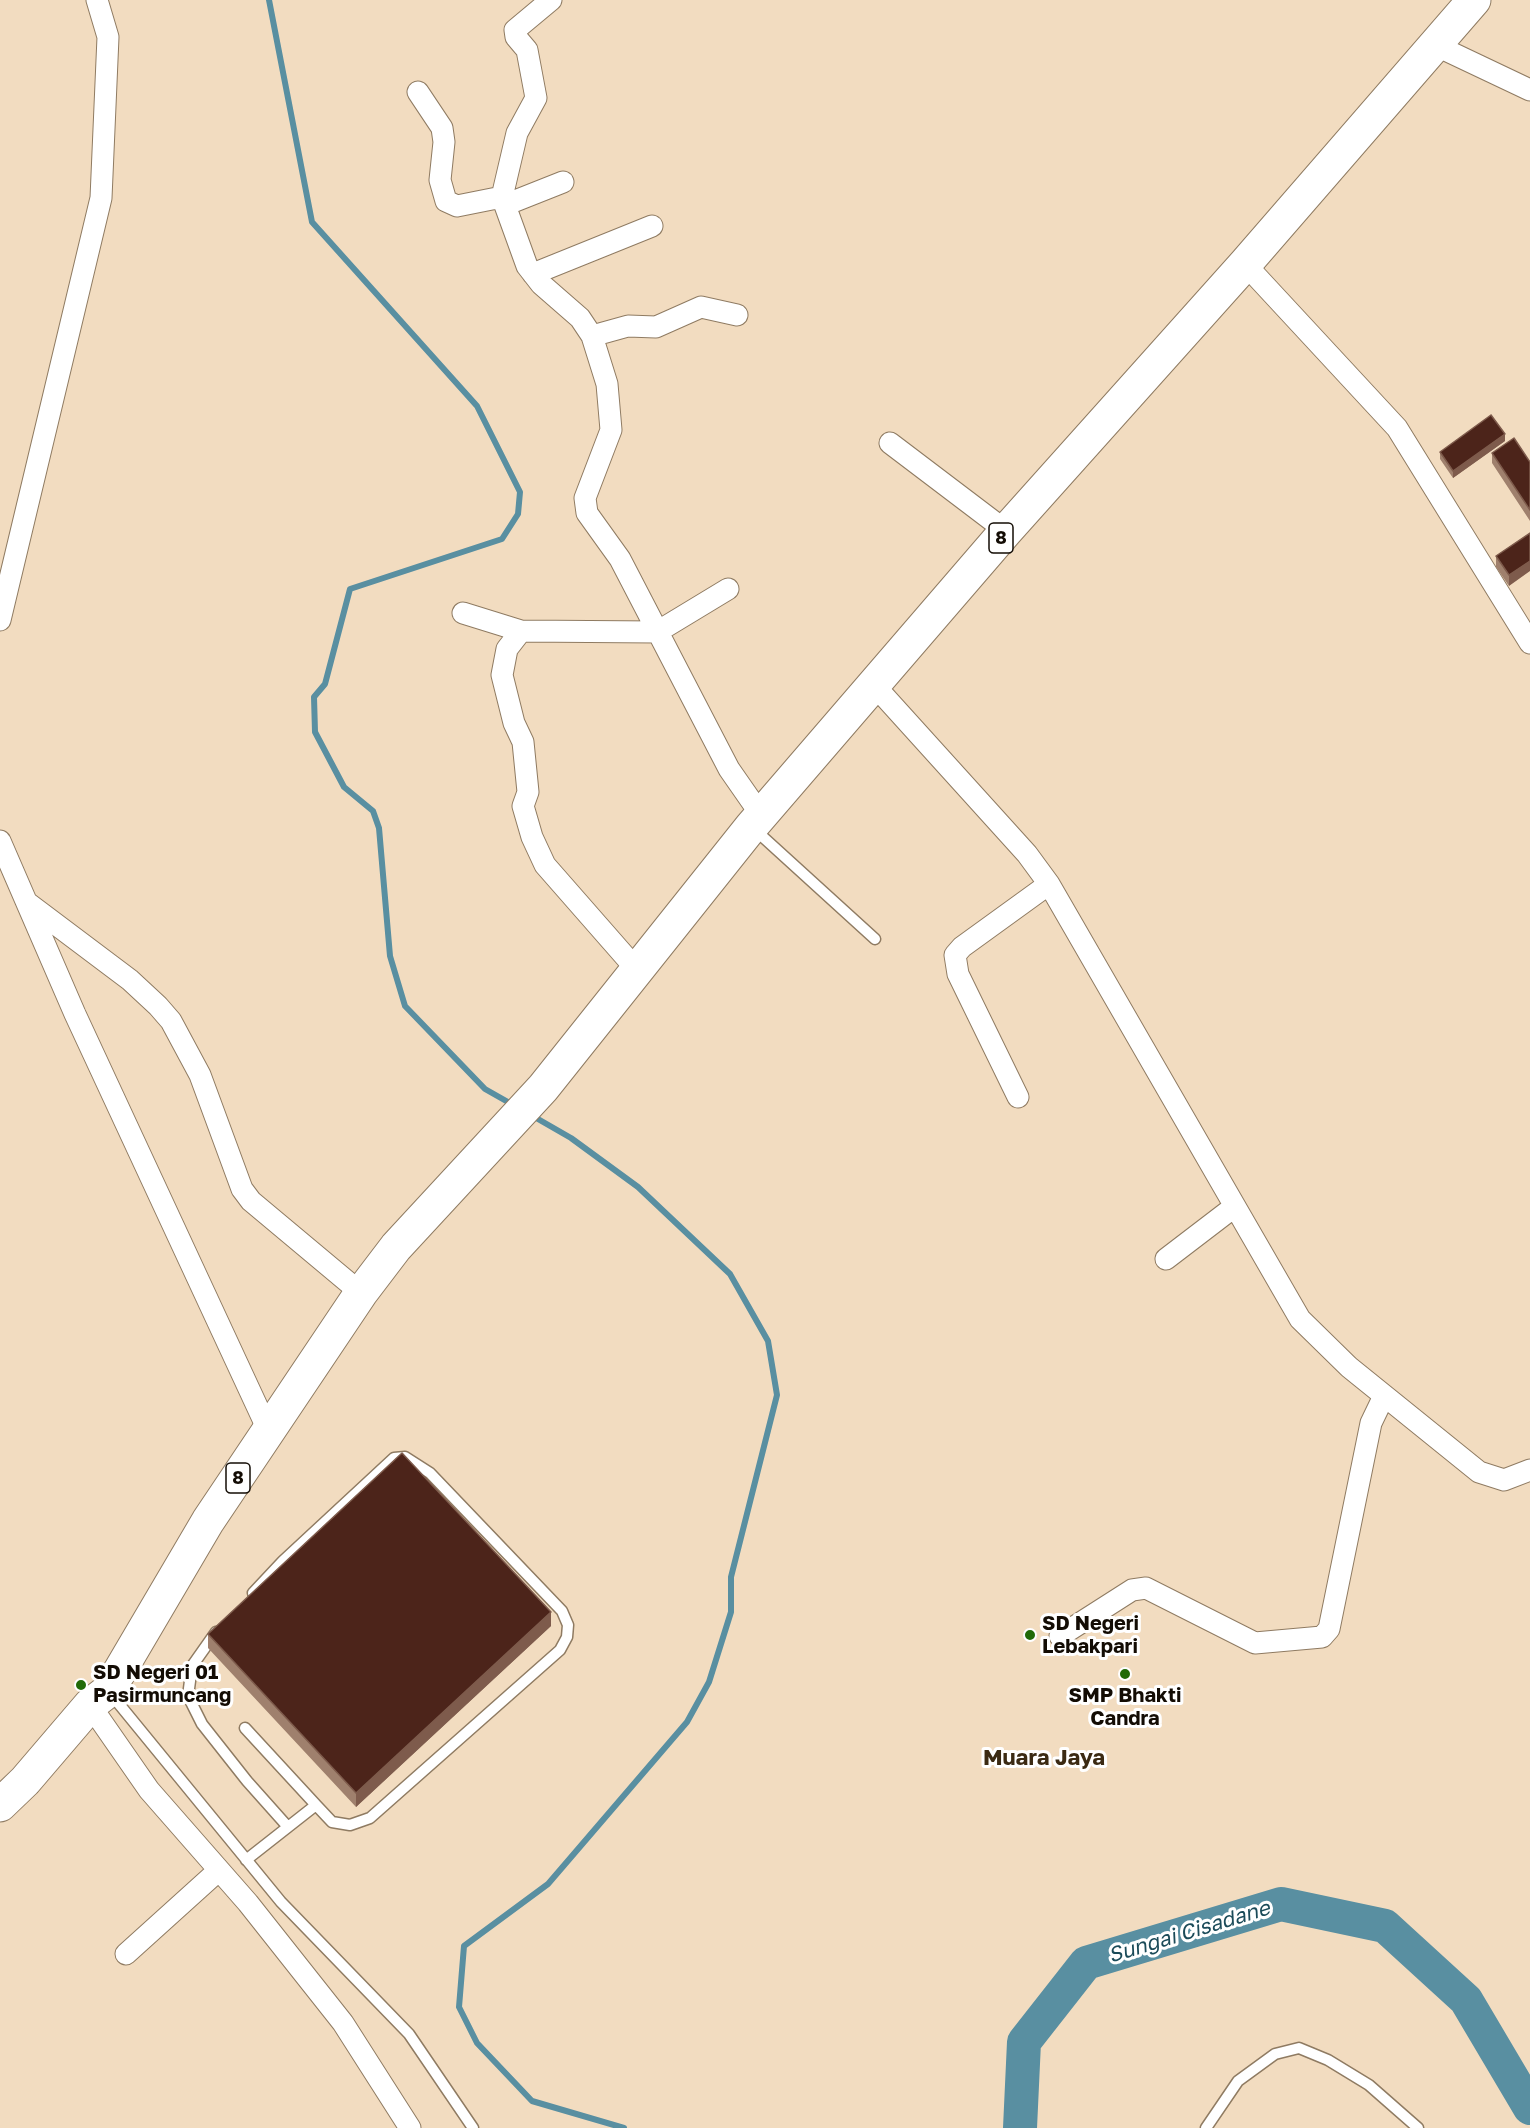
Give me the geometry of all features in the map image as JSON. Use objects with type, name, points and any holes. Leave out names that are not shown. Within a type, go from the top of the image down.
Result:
[{"type":"highway","name":"8","points":[[0,1805],[25,1781],[99,1698],[208,1521],[361,1293],[396,1247],[543,1088],[756,821],[875,686],[1006,531],[1245,264],[1474,0]]},
{"type":"street","points":[[0,620],[101,198],[108,37],[97,0]]},
{"type":"street","points":[[551,0],[515,30],[516,37],[529,57],[536,98],[517,132],[503,201],[527,266],[580,318],[592,336],[607,384],[610,430],[585,498],[587,513],[620,559],[756,821]]},
{"type":"street","points":[[1435,45],[1530,90]]},
{"type":"street","points":[[418,92],[442,128],[444,142],[440,180],[446,201],[456,206],[503,201],[563,182]]},
{"type":"street","points":[[533,274],[652,226]]},
{"type":"street","points":[[1245,264],[1397,428],[1530,643]]},
{"type":"street","points":[[592,336],[628,326],[656,327],[701,307],[737,315]]},
{"type":"street","points":[[890,443],[1006,531]]},
{"type":"street","points":[[463,613],[521,632],[657,632],[728,589]]},
{"type":"street","points":[[521,632],[507,649],[502,675],[514,723],[523,742],[528,792],[523,806],[532,837],[545,865],[637,969]]},
{"type":"street","points":[[875,686],[1027,854],[1049,884],[1233,1207],[1300,1319],[1328,1349],[1479,1472],[1504,1480],[1530,1470]]},
{"type":"street","points":[[0,841],[75,1014],[269,1432]]},
{"type":"street","points":[[1018,1097],[962,984],[954,963],[955,955],[962,947],[1049,884]]},
{"type":"street","points":[[26,902],[130,980],[171,1021],[200,1075],[247,1195],[271,1220],[361,1293]]},
{"type":"street","points":[[1167,1259],[1233,1207]]},
{"type":"street","points":[[1060,1636],[1132,1590],[1146,1588],[1255,1643],[1314,1639],[1326,1634],[1371,1423],[1384,1396]]},
{"type":"street","points":[[99,1698],[149,1790],[219,1870],[343,2023],[410,2128]]},
{"type":"street","points":[[126,1954],[219,1870]]},
{"type":"lane","points":[[756,821],[875,939]]},
{"type":"lane","points":[[245,1602],[283,1561],[394,1458],[405,1457],[438,1480],[562,1611],[567,1624],[567,1637],[560,1650],[370,1818],[350,1825],[332,1822],[245,1728]]},
{"type":"lane","points":[[222,1626],[192,1666],[188,1696],[202,1724],[247,1781],[288,1827]]},
{"type":"lane","points":[[99,1698],[246,1860],[281,1902],[409,2034],[473,2128]]},
{"type":"lane","points":[[246,1860],[316,1805]]},
{"type":"lane","points":[[1206,2128],[1238,2081],[1275,2054],[1299,2048],[1328,2060],[1369,2085],[1418,2128]]},
{"type":"building","points":[[1491,415],[1505,434],[1453,471],[1440,452]]},
{"type":"building","points":[[1514,438],[1530,462],[1530,510],[1492,453]]},
{"type":"building","points":[[1530,533],[1530,561],[1509,575],[1496,556]]},
{"type":"building","points":[[402,1453],[551,1612],[356,1793],[208,1634]]},
{"type":"waterway","points":[[269,0],[312,222],[477,406],[520,492],[518,514],[502,539],[350,589],[325,684],[314,697],[315,732],[344,787],[373,811],[379,828],[390,956],[405,1006],[485,1089],[515,1106]]},
{"type":"waterway","points":[[531,1115],[571,1138],[638,1187],[730,1274],[768,1341],[777,1395],[731,1577],[731,1612],[709,1682],[687,1722],[548,1884],[464,1946],[459,2007],[477,2043],[532,2101],[624,2128]]},
{"type":"waterway","name":"Sungai Cisadane","points":[[1020,2128],[1024,2042],[1086,1963],[1281,1904],[1385,1926],[1466,2000],[1530,2108]]},
{"type":"place","name":"SD Negeri Lebakpari","points":[[1030,1635]]},
{"type":"place","name":"SMP Bhakti Candra","points":[[1125,1674]]},
{"type":"place","name":"SD Negeri 01 Pasirmuncang","points":[[81,1685]]},
{"type":"district","name":"Muara Jaya","points":[[1044,1758]]}]
